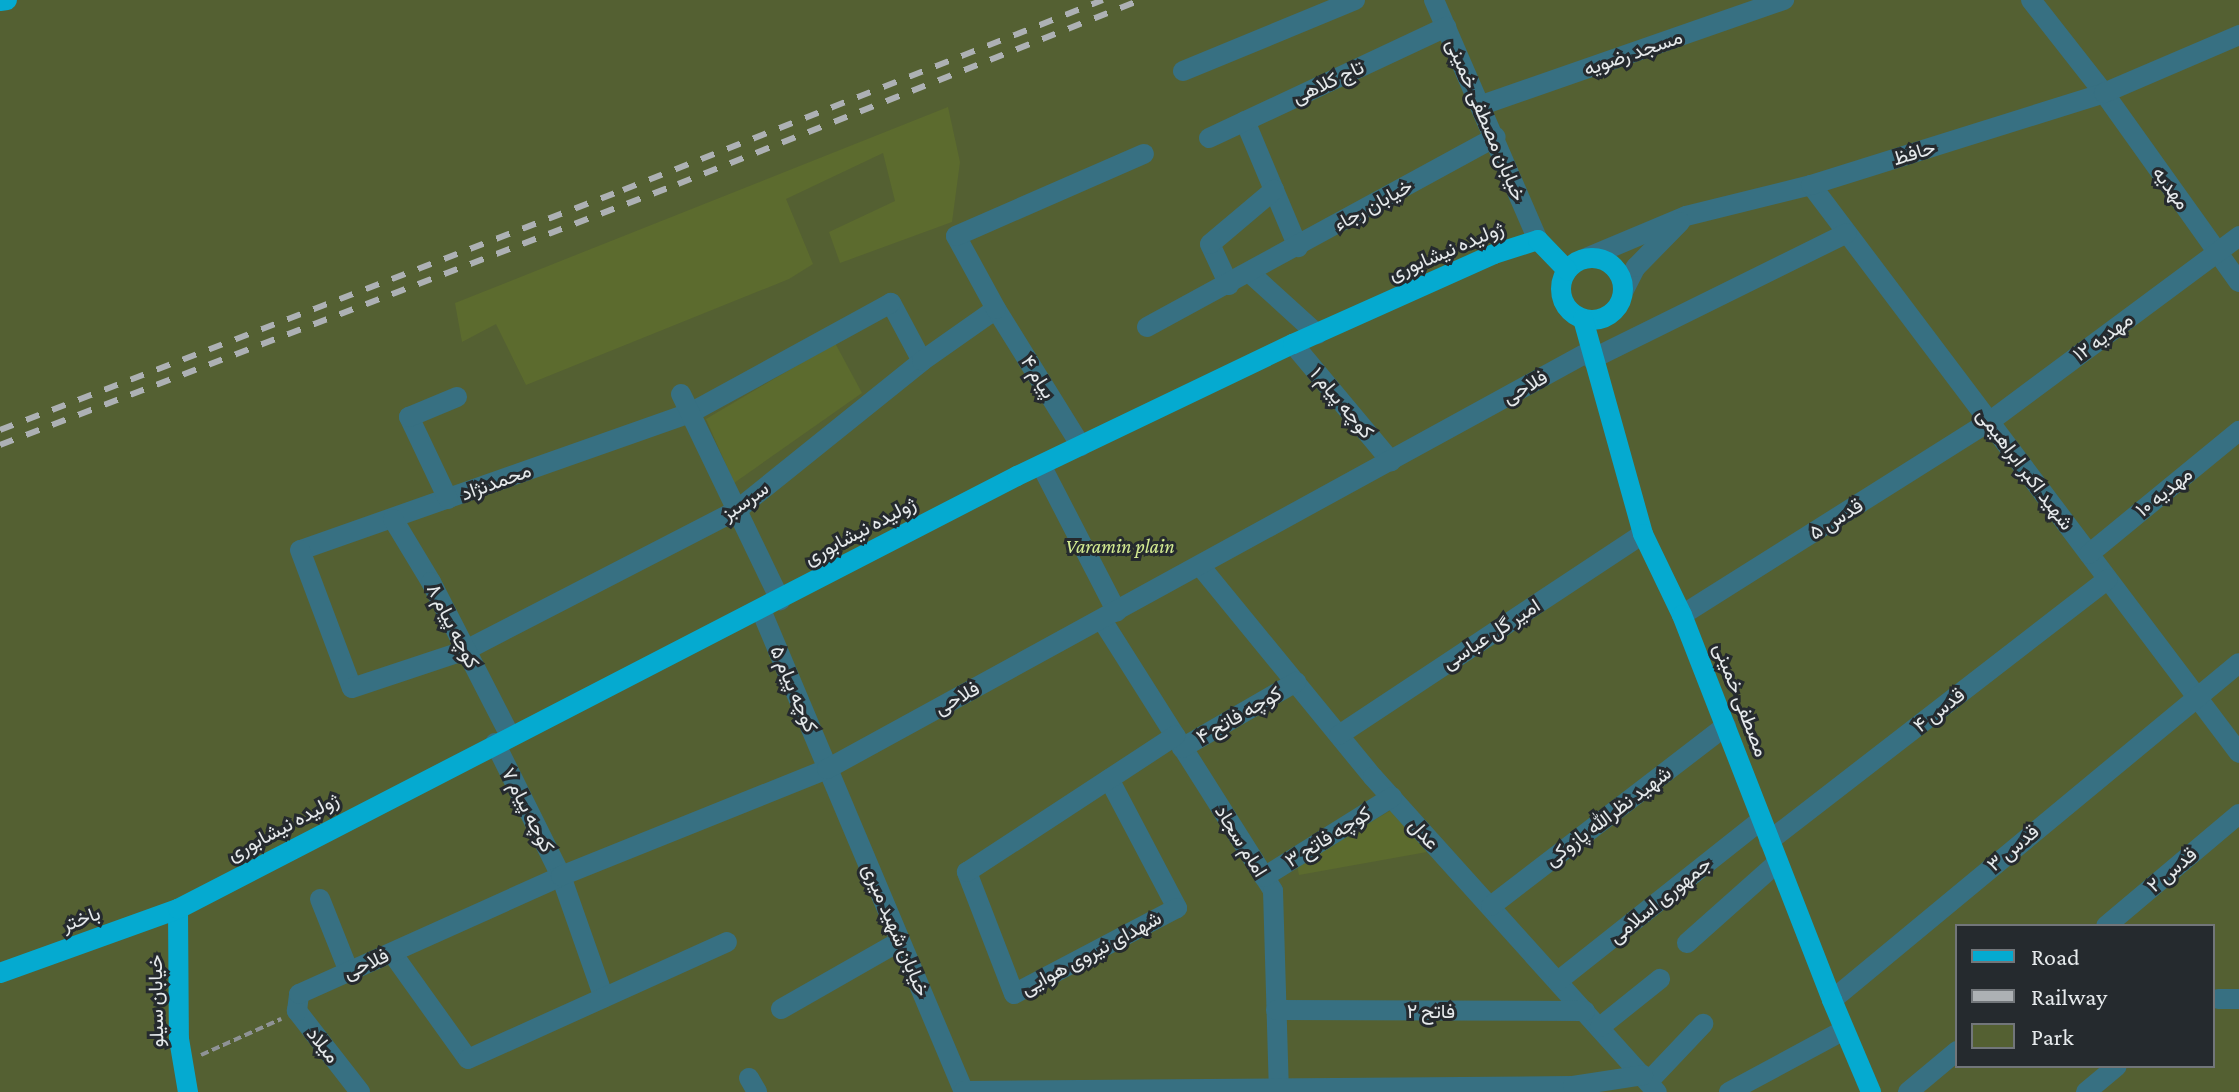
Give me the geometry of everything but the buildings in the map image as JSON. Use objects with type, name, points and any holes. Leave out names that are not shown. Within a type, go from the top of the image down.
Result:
[{"type":"main road","points":[[0,1],[7,0]]},
{"type":"main road","points":[[1538,240],[1567,270]]},
{"type":"main road","name":"ژولیده نیشابوری","points":[[178,909],[502,739],[1041,465],[1293,344],[1494,254],[1538,240]]},
{"type":"main road","points":[[1586,258],[1596,258],[1613,266],[1622,283],[1623,292],[1613,312],[1594,321],[1574,315],[1562,299],[1562,279],[1567,270],[1586,258]]},
{"type":"main road","name":"مصطفی خمینی","points":[[1583,319],[1643,534],[1682,615],[1871,1092]]},
{"type":"main road","name":"باختر","points":[[0,973],[178,909]]},
{"type":"main road","name":"خیابان سیلو","points":[[178,909],[179,1039],[188,1092]]},
{"type":"street","points":[[1183,71],[1355,0]]},
{"type":"street","name":"خیابان مصطفی خمینی","points":[[1434,0],[1496,137],[1538,240]]},
{"type":"street","name":"مسجد رضویه","points":[[1482,105],[1784,0]]},
{"type":"street","name":"مهدیه","points":[[2031,0],[2104,93],[2239,282]]},
{"type":"street","name":"تاج کلاهی","points":[[1209,138],[1446,27]]},
{"type":"street","name":"حافظ","points":[[1586,258],[1686,216],[1811,185],[2104,93],[2239,35]]},
{"type":"street","points":[[1245,121],[1298,247]]},
{"type":"street","name":"خیابان رجاء","points":[[1147,327],[1496,137]]},
{"type":"street","name":"پیام ۴","points":[[1081,446],[996,309],[956,236],[1144,154]]},
{"type":"street","name":"شهید اکبر ابراهیمی","points":[[1811,185],[2239,753]]},
{"type":"street","points":[[1229,285],[1210,244],[1274,190]]},
{"type":"street","points":[[1623,292],[1636,267],[1686,216]]},
{"type":"street","name":"فلاحی","points":[[298,1003],[349,972],[561,876],[827,769],[1591,355],[1847,233]]},
{"type":"street","name":"مهدیه ۱۲","points":[[1989,422],[2239,236]]},
{"type":"street","points":[[1250,273],[1317,334]]},
{"type":"street","name":"محمدنژاد","points":[[300,550],[690,413],[891,303],[922,361]]},
{"type":"street","name":"سرسبز","points":[[300,550],[352,688],[466,650],[737,510],[922,361],[996,309]]},
{"type":"street","name":"کوچه پیام ۱","points":[[1293,344],[1391,461]]},
{"type":"street","points":[[681,394],[780,600]]},
{"type":"street","points":[[448,499],[409,417],[457,397]]},
{"type":"street","name":"قدس ۵","points":[[1682,615],[1989,422]]},
{"type":"street","name":"مهدیه ۱۰","points":[[2089,554],[2239,431]]},
{"type":"street","name":"امام سجاد","points":[[1041,465],[1109,616],[1178,742],[1273,891],[1279,1090]]},
{"type":"street","name":"کوچه پیام ۸","points":[[393,519],[466,650],[502,739]]},
{"type":"street","name":"امیر گل عباسی","points":[[1339,735],[1643,534]]},
{"type":"street","name":"عدل","points":[[1201,567],[1392,797],[1650,1083]]},
{"type":"street","name":"قدس ۴","points":[[1769,841],[2108,579]]},
{"type":"street","name":"کوچه پیام ۵","points":[[761,610],[827,769]]},
{"type":"street","name":"قدس ۳","points":[[1832,1000],[2195,696],[2239,663]]},
{"type":"street","name":"کوچه فاتح ۴","points":[[1178,742],[1296,682]]},
{"type":"street","name":"شهید نظرالله پازوکی","points":[[1491,906],[1726,726]]},
{"type":"street","name":"کوچه پیام ۷","points":[[502,739],[561,876],[604,998]]},
{"type":"street","name":"شهدای نیروی هوایی","points":[[1109,779],[1177,908],[1014,994],[967,872],[1109,779],[1178,742]]},
{"type":"street","name":"خیابان شهید میری","points":[[827,769],[964,1092]]},
{"type":"street","name":"کوچه فاتح ۳","points":[[1264,877],[1392,797]]},
{"type":"street","name":"قدس ۲","points":[[2108,924],[2239,814]]},
{"type":"street","name":"جمهوری اسلامی","points":[[1558,981],[1761,820]]},
{"type":"street","points":[[1687,943],[1778,862]]},
{"type":"street","points":[[320,899],[349,972]]},
{"type":"street","points":[[781,1009],[900,941]]},
{"type":"street","points":[[392,953],[468,1059],[727,942]]},
{"type":"street","points":[[1600,1027],[1660,979]]},
{"type":"street","points":[[2218,999],[2239,999]]},
{"type":"street","name":"میلاد","points":[[298,1003],[360,1092]]},
{"type":"street","name":"فاتح ۲","points":[[1276,1010],[1585,1011]]},
{"type":"street","points":[[964,1092],[1650,1083],[1703,1024]]},
{"type":"street","points":[[1729,1092],[1844,1030]]},
{"type":"street","points":[[1908,1092],[1955,1053]]},
{"type":"street","points":[[2086,1092],[2115,1068]]},
{"type":"path","points":[[183,1064],[298,1003]]},
{"type":"green space","name":"Varamin plain","points":[[0,0],[2239,0],[2239,1092],[0,1092]]},
{"type":"green space","points":[[948,107],[960,162],[952,222],[840,263],[829,232],[895,201],[883,153],[786,199],[813,264],[789,279],[526,385],[496,324],[462,342],[455,303]]},
{"type":"green space","points":[[835,343],[862,393],[734,483],[706,419]]},
{"type":"green space","points":[[1393,809],[1427,852],[1299,875],[1297,865]]},
{"type":"railway","points":[[0,430],[623,190],[1103,0]]},
{"type":"railway","points":[[0,445],[678,184],[1140,0]]}]
